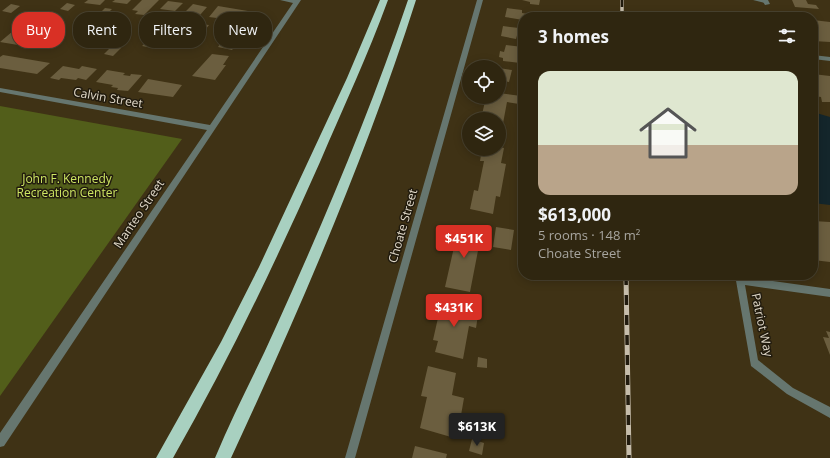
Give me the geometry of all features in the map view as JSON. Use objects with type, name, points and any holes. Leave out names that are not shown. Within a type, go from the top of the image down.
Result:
[{"type":"highway","points":[[164,458],[184,425],[253,293],[290,216],[349,84],[384,0]]},
{"type":"highway","points":[[223,458],[260,380],[349,174],[375,106],[412,0]]},
{"type":"street","points":[[283,0],[297,1]]},
{"type":"street","name":"Choate Street","points":[[350,458],[480,0]]},
{"type":"street","points":[[756,0],[765,2]]},
{"type":"street","name":"Manteo Street","points":[[0,442],[297,1]]},
{"type":"street","points":[[818,58],[830,59]]},
{"type":"street","name":"Calvin Street","points":[[0,90],[212,128]]},
{"type":"street","name":"Patriot Way","points":[[740,280],[754,362],[790,391],[830,413]]},
{"type":"street","points":[[756,280],[830,293]]},
{"type":"green space","name":"John F. Kennedy Recreation Center","points":[[0,106],[182,139],[0,396]]},
{"type":"water","points":[[818,113],[830,117],[830,205],[818,204]]},
{"type":"building","points":[[88,0],[105,0],[100,5],[84,3]]},
{"type":"building","points":[[115,0],[131,0],[127,4],[112,2]]},
{"type":"building","points":[[142,0],[159,0],[147,12],[139,12],[139,14],[135,14],[138,11],[132,10]]},
{"type":"building","points":[[522,0],[540,0],[539,5],[530,4],[530,2]]},
{"type":"building","points":[[792,0],[806,0],[808,4],[816,5],[819,9],[795,7]]},
{"type":"building","points":[[168,1],[183,3],[175,11],[160,9]]},
{"type":"building","points":[[67,3],[75,5],[68,11],[60,9]]},
{"type":"building","points":[[11,4],[20,6],[11,13],[2,11]]},
{"type":"building","points":[[193,4],[207,7],[203,12],[185,12]]},
{"type":"building","points":[[218,6],[248,11],[214,12],[214,18],[209,17]]},
{"type":"building","points":[[105,8],[112,9],[109,12],[101,12]]},
{"type":"building","points":[[507,8],[522,10],[522,12],[518,12],[518,19],[505,17]]},
{"type":"building","points":[[818,21],[830,22],[830,42],[818,41]]},
{"type":"building","points":[[503,26],[518,28],[516,39],[501,36]]},
{"type":"building","points":[[12,32],[12,44],[0,42]]},
{"type":"building","points":[[506,45],[518,46],[518,63],[503,60],[503,58],[499,57],[500,51],[504,52]]},
{"type":"building","points":[[110,48],[121,48],[113,56],[104,54]]},
{"type":"building","points":[[223,48],[234,48],[232,50]]},
{"type":"building","points":[[212,54],[229,56],[223,65],[226,65],[215,80],[192,76]]},
{"type":"building","points":[[3,55],[50,63],[37,74],[0,68],[0,57]]},
{"type":"building","points":[[63,66],[79,69],[82,66],[97,69],[86,80],[78,78],[76,80],[61,78],[59,80],[50,78]]},
{"type":"building","points":[[506,69],[512,70],[509,82],[506,81]]},
{"type":"building","points":[[107,70],[125,73],[123,75],[130,76],[131,74],[142,75],[128,91],[117,90],[118,88],[111,87],[113,85],[96,82]]},
{"type":"building","points":[[818,75],[830,76],[830,102],[822,102],[821,97],[818,97]]},
{"type":"building","points":[[148,79],[182,85],[173,97],[138,92]]},
{"type":"building","points":[[506,94],[518,96],[518,104],[507,102],[505,112],[483,112],[484,104],[506,104]]},
{"type":"building","points":[[481,156],[502,156],[501,163],[506,164],[500,197],[496,196],[493,214],[470,209],[474,190],[478,191],[484,161],[480,161]]},
{"type":"building","points":[[818,221],[830,222],[830,262],[818,261]]},
{"type":"building","points":[[459,225],[482,230],[470,292],[445,287]]},
{"type":"building","points":[[496,227],[514,230],[511,250],[493,247]]},
{"type":"building","points":[[438,300],[479,309],[476,328],[469,326],[463,359],[435,352],[438,341],[433,340],[440,309],[436,308]]},
{"type":"building","points":[[826,331],[830,332],[830,355],[823,337],[829,338]]},
{"type":"building","points":[[478,357],[487,359],[487,368],[477,367]]},
{"type":"building","points":[[428,366],[456,373],[452,395],[464,398],[460,421],[454,419],[451,437],[420,428],[427,397],[421,396]]},
{"type":"building","points":[[472,439],[484,443],[482,455],[469,451]]},
{"type":"building","points":[[415,446],[447,454],[446,458],[412,458]]},
{"type":"railway","points":[[622,0],[622,12]]},
{"type":"railway","points":[[626,280],[629,458]]}]
